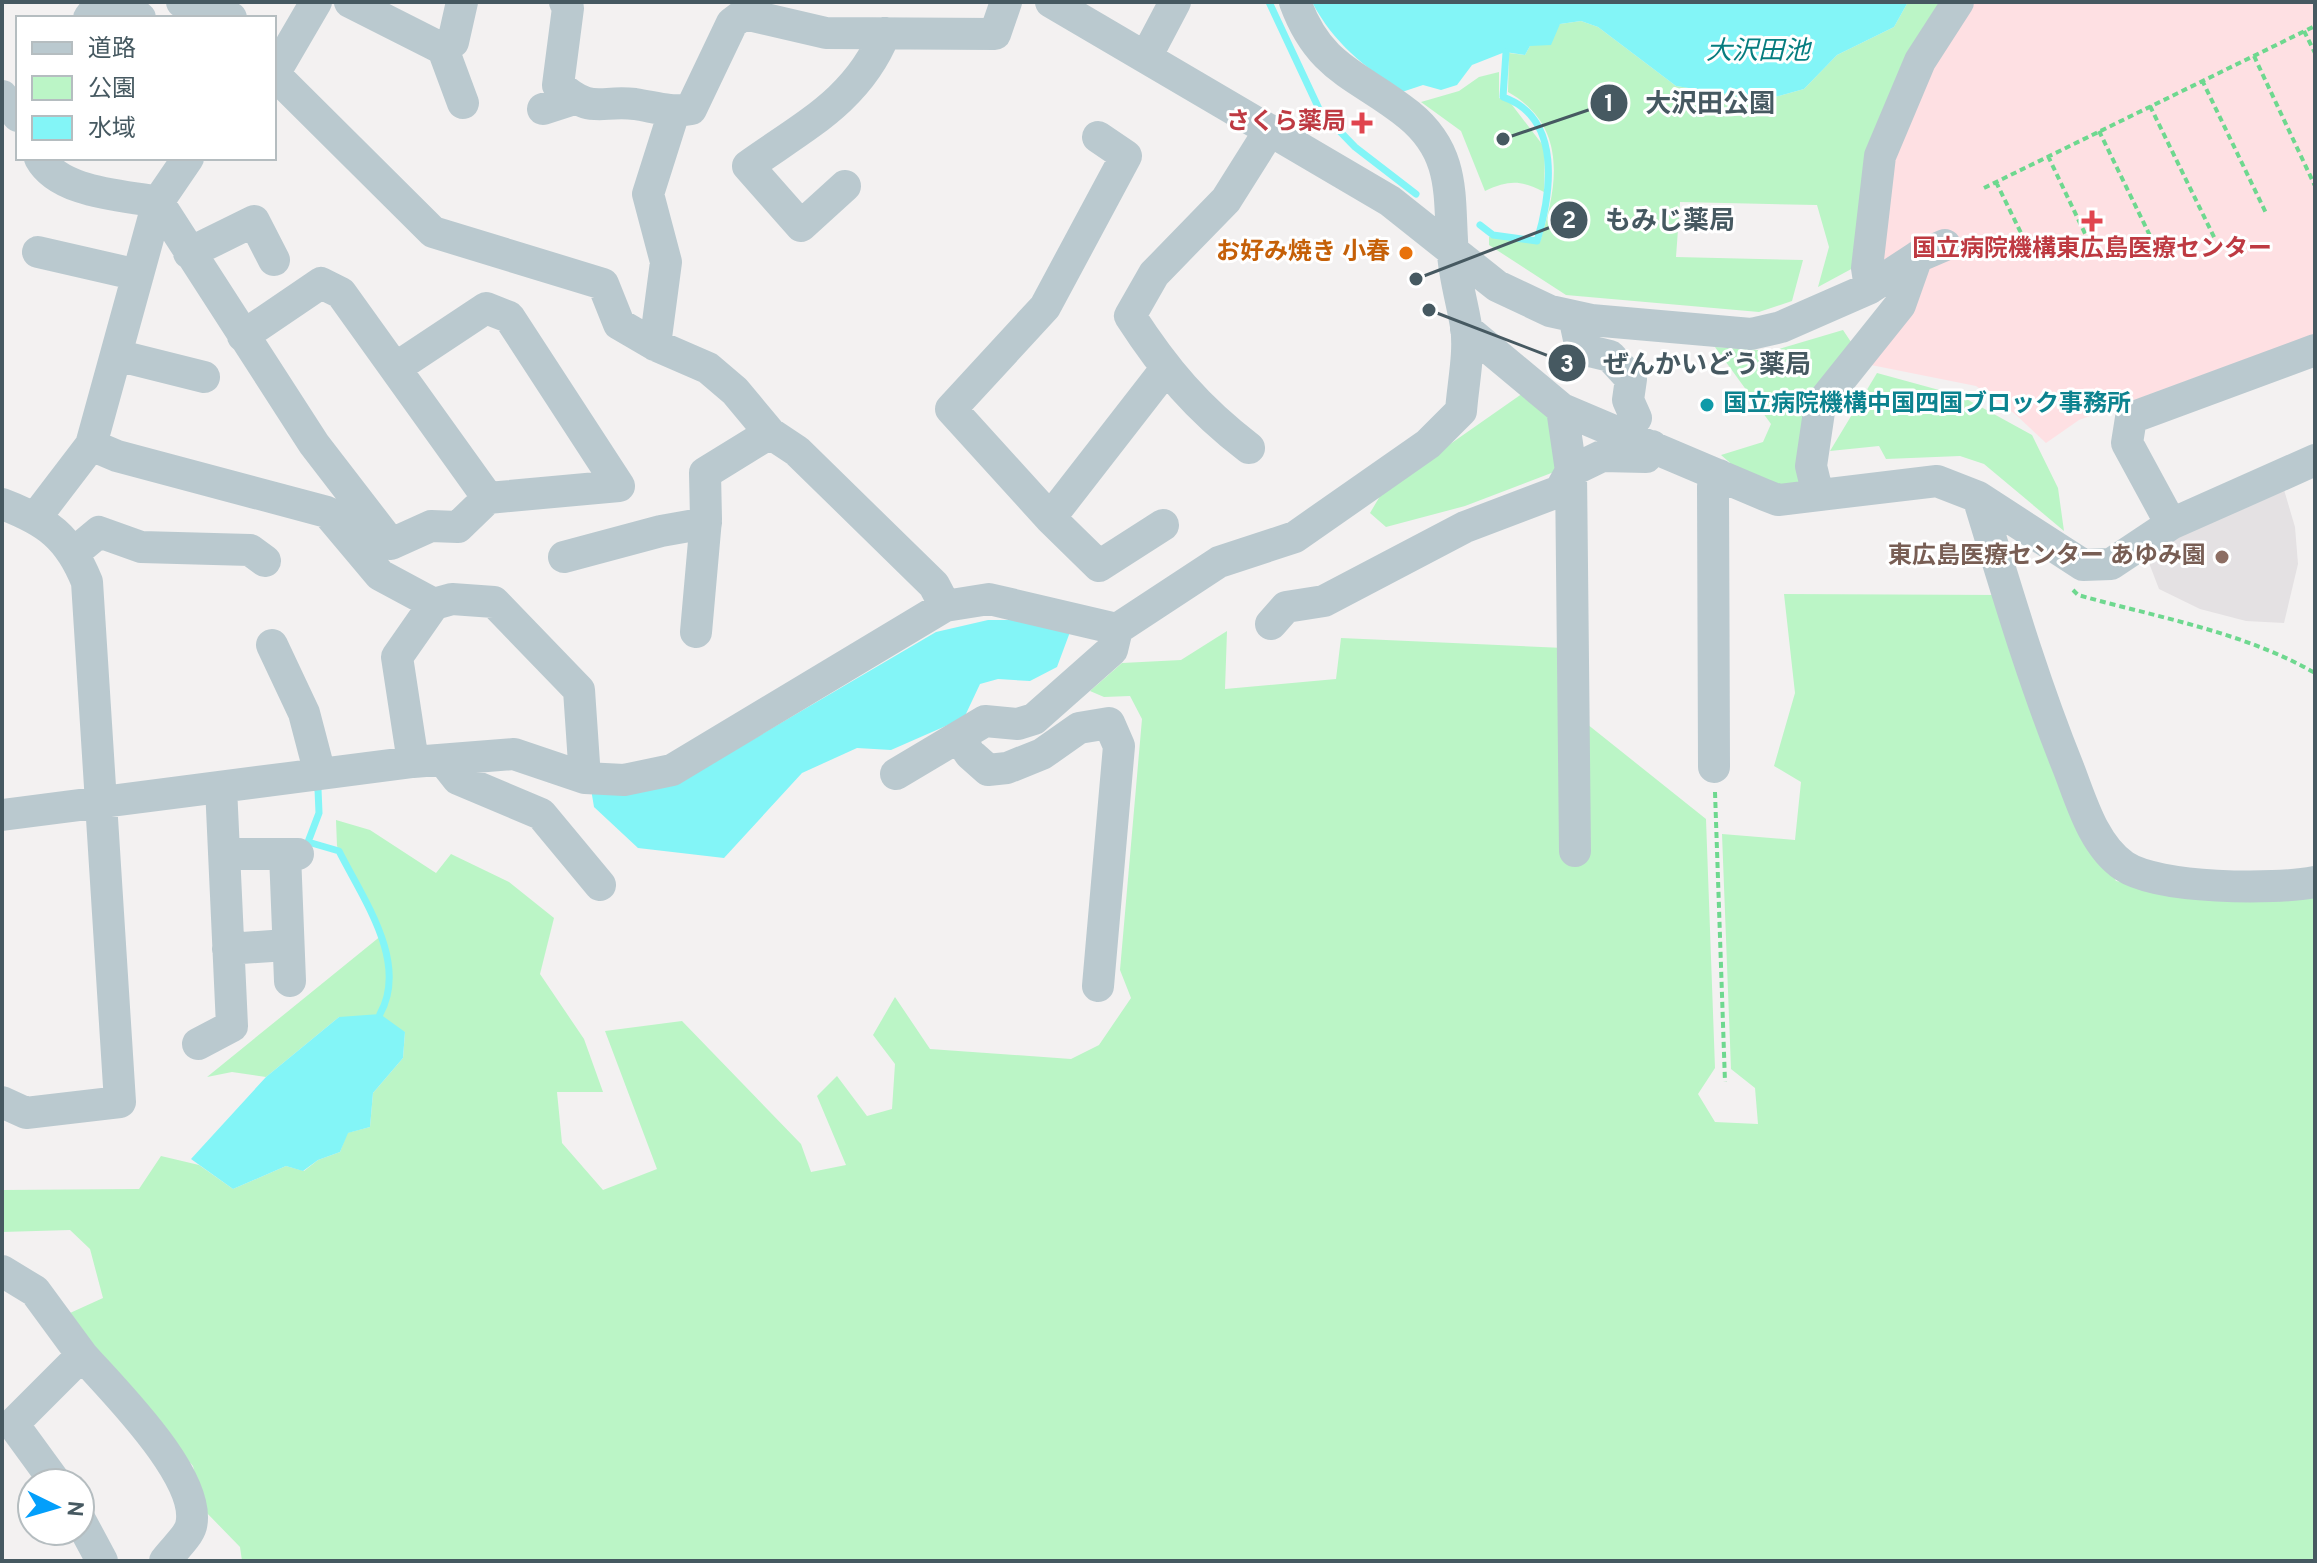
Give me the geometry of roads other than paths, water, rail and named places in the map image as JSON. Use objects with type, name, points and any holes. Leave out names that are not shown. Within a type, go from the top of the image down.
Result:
[{"type":"street","points":[[121,2],[138,16]]},
{"type":"street","points":[[182,2],[225,16]]},
{"type":"street","points":[[276,71],[316,2]]},
{"type":"street","points":[[350,2],[443,49],[463,103]]},
{"type":"street","points":[[443,49],[453,42],[462,2]]},
{"type":"street","points":[[565,2],[568,8],[558,85],[574,99],[597,107],[632,104],[674,112],[691,109],[732,23],[731,8],[826,33],[995,34],[1006,2]]},
{"type":"street","points":[[1051,2],[1390,201],[1497,286],[1550,311],[1751,334],[1781,327],[1870,288],[1931,251],[1900,305],[1820,405],[1811,466],[1818,495]]},
{"type":"street","points":[[1146,57],[1175,2]]},
{"type":"street","points":[[896,774],[985,721],[1018,724],[1034,719],[1112,650],[1117,629],[1219,562],[1295,537],[1440,434],[1461,411],[1466,329],[1452,252],[1452,190],[1429,138],[1410,115],[1352,79],[1330,59],[1312,37],[1295,2]]},
{"type":"street","points":[[1870,288],[1867,268],[1880,156],[1920,61],[1958,2]]},
{"type":"street","points":[[845,186],[794,234],[748,166],[852,91],[874,60],[885,33]]},
{"type":"street","points":[[276,76],[433,232],[603,284],[619,324],[655,345],[708,368],[735,391],[770,433],[797,451],[934,585],[945,606]]},
{"type":"street","points":[[2,96],[16,114]]},
{"type":"street","points":[[543,109],[574,99]]},
{"type":"street","points":[[655,345],[666,262],[648,194],[674,112]]},
{"type":"street","points":[[1249,448],[1210,418],[1165,370],[1130,316],[1154,274],[1226,200],[1270,130]]},
{"type":"street","points":[[1098,137],[1126,156],[1077,252],[1045,307],[951,409],[1050,518],[1099,566],[1163,525]]},
{"type":"street","points":[[41,160],[59,180],[158,202]]},
{"type":"street","points":[[158,202],[187,160]]},
{"type":"street","points":[[158,202],[171,241],[243,336],[314,444],[391,544],[431,526],[458,527],[488,498],[619,486],[509,317],[486,308],[397,367]]},
{"type":"street","points":[[36,517],[91,445],[138,275],[171,241],[254,221],[274,260]]},
{"type":"street","points":[[38,252],[138,275]]},
{"type":"street","points":[[243,336],[321,283],[341,293],[488,498]]},
{"type":"street","points":[[1572,414],[1632,407],[1631,379],[1610,356],[1581,349],[1574,316]]},
{"type":"street","points":[[1466,329],[1572,414],[1778,500],[1937,481],[1978,497],[2083,565],[2111,564],[2171,524],[2315,460]]},
{"type":"street","points":[[2171,524],[2127,443],[2131,418],[2315,350]]},
{"type":"street","points":[[116,355],[204,377]]},
{"type":"street","points":[[1050,518],[1165,370]]},
{"type":"street","points":[[1572,414],[1575,851]]},
{"type":"street","points":[[696,632],[706,523],[705,473],[770,433]]},
{"type":"street","points":[[91,445],[117,456],[327,512],[380,575],[434,604]]},
{"type":"street","points":[[1271,624],[1286,607],[1324,601],[1465,527],[1560,491],[1571,471],[1602,456],[1646,457],[1652,446]]},
{"type":"street","points":[[1714,767],[1713,486],[1719,475]]},
{"type":"street","points":[[1978,497],[2032,678],[2092,827],[2111,853],[2124,866],[2151,879],[2270,887],[2315,882]]},
{"type":"street","points":[[2,504],[36,517],[75,552],[87,582],[120,1102],[26,1113],[2,1102]]},
{"type":"street","points":[[564,557],[661,531],[706,523]]},
{"type":"street","points":[[75,552],[99,532],[141,547],[250,550],[265,561]]},
{"type":"street","points":[[585,778],[579,690],[494,602],[452,599],[434,604],[397,657],[428,761],[458,779],[541,814],[600,885]]},
{"type":"street","points":[[2,815],[100,812],[222,795],[320,774],[514,754],[585,778],[624,780],[672,770],[945,606],[989,599],[1117,629]]},
{"type":"street","points":[[272,645],[304,713],[320,774]]},
{"type":"street","points":[[959,738],[970,754],[988,770],[1007,768],[1042,754],[1079,728],[1109,723],[1119,746],[1098,986]]},
{"type":"street","points":[[198,1044],[232,1026],[222,795]]},
{"type":"street","points":[[224,854],[292,854],[286,945],[290,981]]},
{"type":"street","points":[[228,949],[286,945]]},
{"type":"street","points":[[2,1271],[35,1291],[82,1355],[153,1435],[181,1481],[191,1510],[191,1527],[165,1561]]},
{"type":"street","points":[[44,1467],[13,1424],[82,1355]]},
{"type":"water","name":"大沢田池","points":[[1312,2],[1908,2],[1894,27],[1837,55],[1804,89],[1753,103],[1733,95],[1676,86],[1598,27],[1581,21],[1560,24],[1551,45],[1530,46],[1525,55],[1505,52],[1472,65],[1457,85],[1441,90],[1423,85],[1402,92],[1340,42]]},
{"type":"water","points":[[988,620],[1026,620],[1070,632],[1057,667],[1030,681],[998,679],[980,684],[964,718],[891,750],[857,748],[802,773],[724,858],[638,848],[594,807],[591,789],[682,781],[936,632]]},
{"type":"water","points":[[380,1014],[405,1032],[403,1058],[373,1093],[370,1127],[348,1133],[340,1152],[318,1160],[303,1171],[286,1166],[233,1189],[191,1159],[266,1077],[339,1017]]},
{"type":"waterway","points":[[1269,2],[1320,111],[1355,147],[1416,194]]},
{"type":"waterway","points":[[1480,225],[1493,235],[1537,241],[1546,202],[1548,159],[1544,139],[1536,122],[1522,107],[1503,97],[1506,52]]},
{"type":"waterway","points":[[312,786],[318,789],[319,813],[308,842],[339,851],[370,910],[386,952],[388,994],[380,1014]]},
{"type":"place","name":"さくら薬局","points":[[1362,123]]},
{"type":"place","name":"大沢田公園","points":[[1503,139]]},
{"type":"place","name":"国立病院機構東広島医療センター","points":[[2092,221]]},
{"type":"place","name":"お好み焼き 小春","points":[[1406,253]]},
{"type":"place","name":"もみじ薬局","points":[[1416,279]]},
{"type":"place","name":"ぜんかいどう薬局","points":[[1429,310]]},
{"type":"place","name":"国立病院機構中国四国ブロック事務所","points":[[1707,405]]},
{"type":"place","name":"東広島医療センター あゆみ園","points":[[2222,557]]}]
